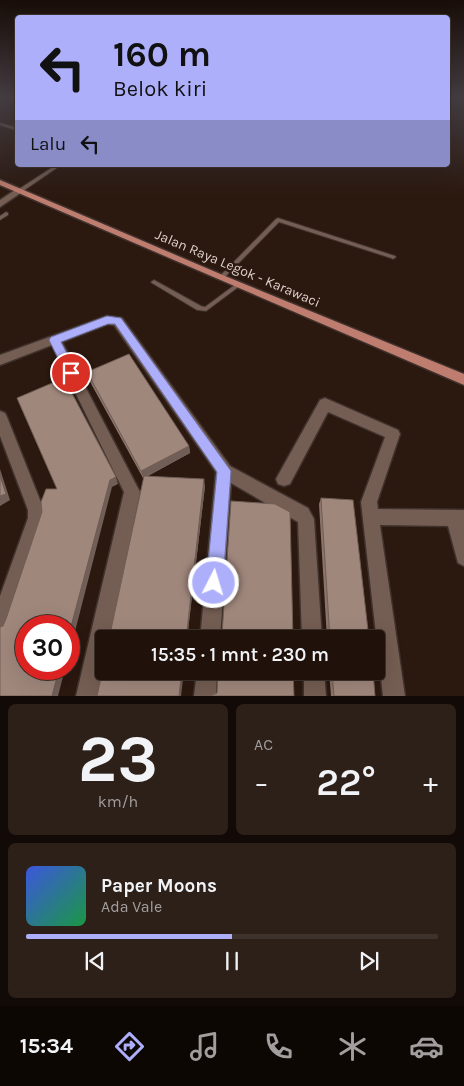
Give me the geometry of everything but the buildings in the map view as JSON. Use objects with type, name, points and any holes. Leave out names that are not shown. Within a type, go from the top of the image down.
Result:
[{"type":"main road","name":"Jalan Raya Legok - Karawaci","points":[[0,182],[220,278],[464,380]]},
{"type":"street","points":[[0,204],[21,190]]},
{"type":"street","points":[[0,360],[115,319],[224,471],[302,514],[306,519],[312,630]]},
{"type":"street","points":[[54,340],[132,492],[87,696]]},
{"type":"street","points":[[284,479],[325,404],[393,434],[368,502],[394,696]]},
{"type":"street","points":[[0,417],[36,510],[36,518],[0,623]]},
{"type":"street","points":[[211,630],[224,471]]},
{"type":"street","points":[[371,517],[461,517],[464,557]]},
{"type":"street","points":[[205,696],[206,680]]},
{"type":"street","points":[[314,680],[315,696]]},
{"type":"lane","points":[[21,190],[56,167]]},
{"type":"lane","points":[[0,218],[6,214]]},
{"type":"lane","points":[[220,278],[278,220],[393,257]]},
{"type":"lane","points":[[154,282],[199,308],[206,309],[238,285]]},
{"type":"route","points":[[71,373],[54,340],[107,320],[118,320],[224,471],[214,583]]}]
